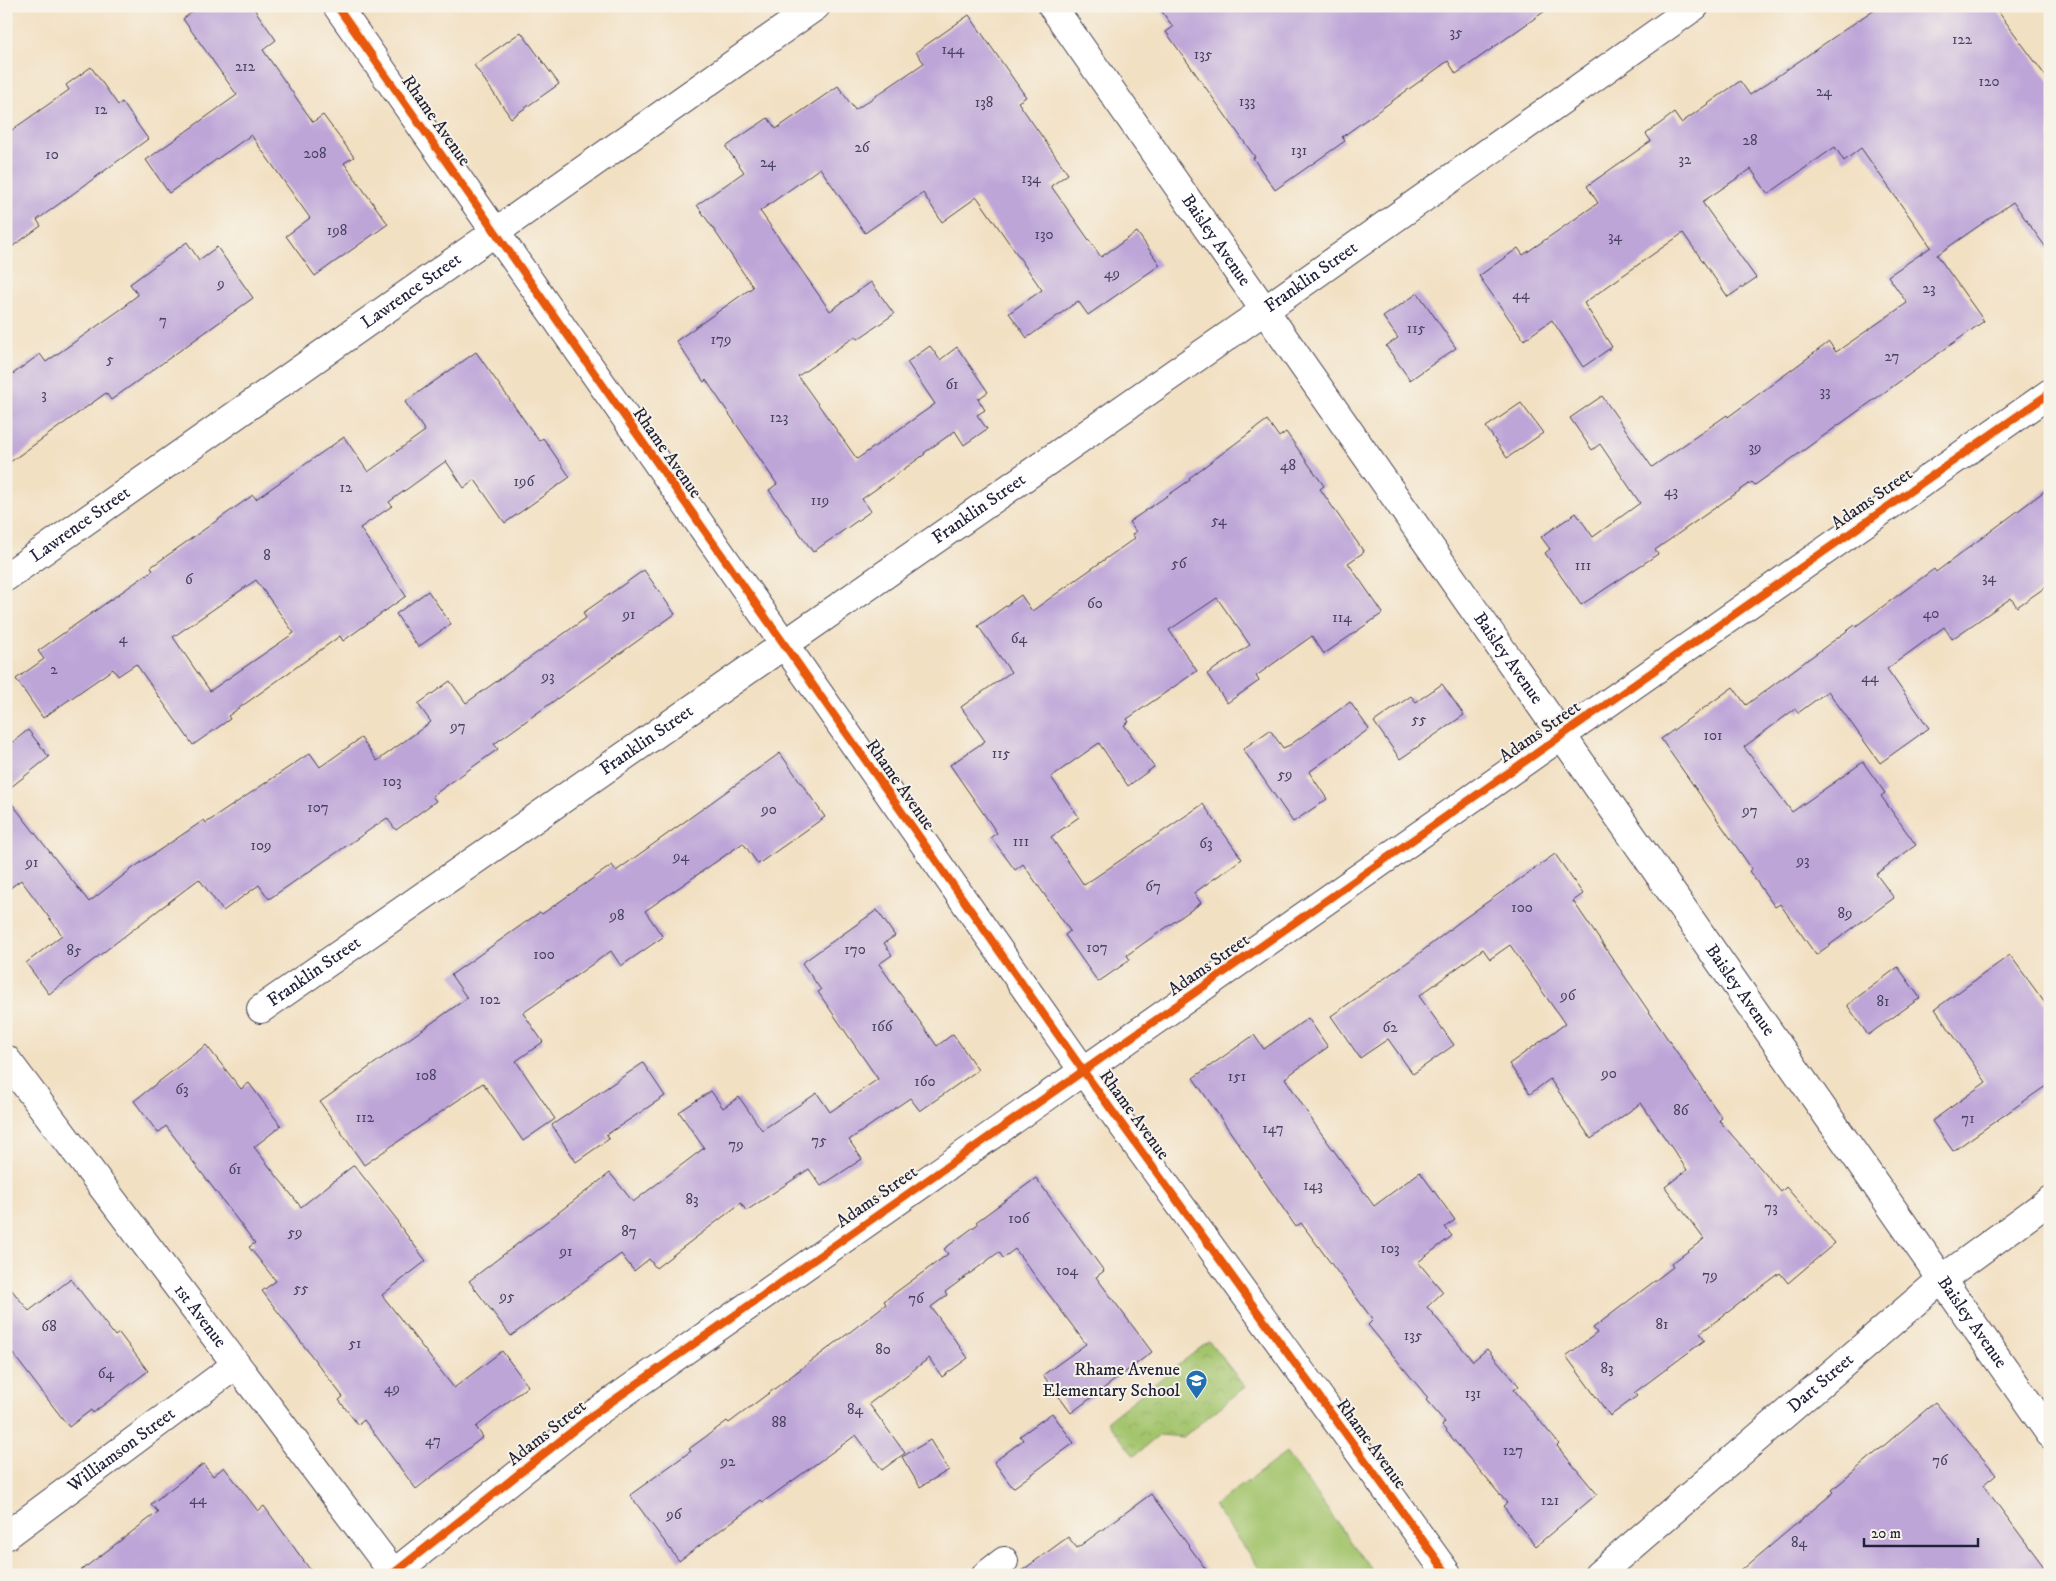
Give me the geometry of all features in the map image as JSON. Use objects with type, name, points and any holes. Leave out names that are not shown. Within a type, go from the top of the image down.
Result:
[{"type":"street","name":"Rhame Avenue","points":[[337,6],[1084,1072],[1448,1575]]},
{"type":"street","name":"Lawrence Street","points":[[6,576],[816,6]]},
{"type":"street","name":"Baisley Avenue","points":[[1052,6],[2050,1434]]},
{"type":"street","name":"Franklin Street","points":[[261,1009],[1265,310],[1695,6]]},
{"type":"street","name":"Adams Street","points":[[395,1574],[594,1414],[2050,393]]},
{"type":"street","name":"1st Avenue","points":[[6,1059],[395,1574]]},
{"type":"street","name":"Dart Street","points":[[1598,1575],[1942,1279],[2050,1200]]},
{"type":"street","name":"Williamson Street","points":[[6,1536],[236,1365]]},
{"type":"green space","points":[[1209,1341],[1245,1387],[1183,1437],[1160,1435],[1134,1456],[1107,1421]]},
{"type":"green space","points":[[1286,1453],[1371,1569],[1363,1575],[1264,1575],[1214,1506]]},
{"type":"building","points":[[200,6],[252,6],[276,40],[263,50],[313,122],[323,115],[354,157],[344,163],[388,224],[315,276],[286,236],[310,218],[251,135],[169,193],[146,160],[237,95],[183,19]]},
{"type":"building","points":[[1158,6],[1552,6],[1456,74],[1448,61],[1342,137],[1345,141],[1275,190],[1253,158],[1255,157],[1166,32],[1173,27]]},
{"type":"building","points":[[1879,6],[1994,6],[2050,82],[2050,253],[2013,202],[1937,255],[1984,321],[1755,485],[1752,482],[1655,550],[1658,554],[1581,605],[1545,553],[1550,549],[1541,537],[1576,513],[1593,537],[1640,503],[1600,444],[1592,450],[1570,418],[1602,396],[1652,467],[1727,415],[1728,417],[1829,342],[1836,352],[1907,303],[1888,276],[1931,247],[1861,148],[1844,161],[1835,147],[1768,194],[1751,169],[1702,202],[1756,278],[1728,297],[1683,233],[1584,303],[1612,347],[1583,367],[1552,320],[1524,340],[1479,276],[1518,248],[1523,255],[1598,203],[1587,186],[1651,141],[1646,134],[1674,113],[1681,123],[1740,81],[1750,95]]},
{"type":"building","points":[[969,15],[1026,97],[1018,102],[1068,174],[1051,186],[1101,257],[1137,232],[1160,265],[1088,315],[1078,301],[1027,338],[1009,313],[1042,290],[977,197],[942,222],[923,193],[865,233],[820,168],[760,211],[830,311],[871,282],[894,314],[858,339],[856,336],[798,376],[857,459],[935,404],[907,362],[930,346],[940,360],[957,347],[988,392],[978,399],[985,410],[977,415],[987,429],[964,445],[955,431],[862,499],[871,511],[813,552],[769,490],[777,484],[706,380],[704,382],[676,341],[753,287],[697,205],[744,172],[726,147],[744,134],[768,118],[776,129],[838,86],[855,110],[924,63],[916,52]]},
{"type":"building","points":[[521,32],[559,84],[511,118],[474,65]]},
{"type":"building","points":[[91,67],[118,105],[122,102],[148,139],[37,220],[41,226],[6,251],[6,134],[69,90],[66,85]]},
{"type":"building","points":[[187,242],[199,260],[217,247],[253,298],[111,400],[106,393],[6,465],[6,379],[40,354],[46,362],[127,305],[138,295],[130,284]]},
{"type":"building","points":[[1418,293],[1456,348],[1410,380],[1386,346],[1398,338],[1383,317]]},
{"type":"building","points":[[476,352],[539,441],[543,438],[570,477],[505,523],[475,480],[464,488],[446,461],[389,502],[392,506],[360,528],[406,596],[343,641],[340,636],[228,716],[230,719],[193,745],[136,664],[118,676],[113,669],[43,718],[16,679],[44,659],[38,651],[153,570],[151,567],[253,495],[256,499],[344,437],[368,472],[425,431],[405,402]],"holes":[[[256,580],[294,633],[210,691],[173,637]]]},
{"type":"building","points":[[1521,403],[1543,433],[1507,458],[1486,427]]},
{"type":"building","points":[[1267,420],[1279,437],[1286,432],[1324,486],[1320,489],[1364,552],[1348,563],[1383,613],[1324,654],[1312,636],[1256,676],[1259,681],[1227,703],[1207,674],[1250,645],[1217,598],[1169,630],[1197,671],[1127,719],[1129,722],[1124,725],[1154,767],[1128,786],[1099,743],[1051,777],[1079,817],[1051,837],[1084,885],[1203,804],[1242,859],[1194,893],[1201,903],[1127,955],[1130,960],[1098,982],[1065,935],[1070,931],[1023,864],[1015,870],[991,837],[997,833],[950,765],[985,741],[961,707],[1011,672],[978,626],[1021,595],[1032,611],[1135,538],[1132,534],[1136,532],[1129,522],[1190,480],[1189,478]]},
{"type":"building","points":[[2050,487],[2050,584],[2017,607],[2011,598],[1952,639],[1944,627],[1887,669],[1929,728],[1880,763],[1828,691],[1798,713],[1795,709],[1744,747],[1792,812],[1863,762],[1885,793],[1881,796],[1916,845],[1876,874],[1894,898],[1816,955],[1780,904],[1775,907],[1749,871],[1752,869],[1661,739],[1733,687],[1746,705],[1934,569],[1936,572]]},
{"type":"building","points":[[644,570],[675,614],[494,744],[498,749],[432,796],[436,801],[396,830],[387,818],[269,899],[259,885],[223,911],[199,879],[49,994],[26,963],[62,935],[21,880],[6,891],[6,796],[89,902],[133,868],[204,820],[206,823],[310,753],[320,767],[361,738],[377,761],[431,722],[418,704],[450,681],[466,703],[586,618],[583,613]]},
{"type":"building","points":[[428,591],[451,624],[418,647],[396,614]]},
{"type":"building","points":[[1442,684],[1464,715],[1400,759],[1374,722],[1411,696],[1416,702]]},
{"type":"building","points":[[1350,702],[1369,729],[1309,772],[1327,799],[1293,822],[1243,749],[1270,730],[1283,748],[1290,745]]},
{"type":"building","points":[[28,730],[49,757],[6,791],[6,747]]},
{"type":"building","points":[[780,753],[825,817],[758,864],[743,843],[645,911],[663,937],[621,966],[611,951],[523,1013],[543,1042],[516,1061],[555,1119],[523,1141],[483,1083],[364,1165],[320,1102],[467,998],[451,975],[540,912],[542,914],[612,865],[616,871]]},
{"type":"building","points":[[1555,854],[1583,894],[1573,901],[1722,1118],[1719,1120],[1781,1192],[1786,1187],[1835,1243],[1788,1283],[1780,1273],[1700,1333],[1705,1340],[1634,1393],[1637,1396],[1610,1416],[1566,1356],[1597,1333],[1593,1328],[1673,1267],[1671,1264],[1704,1239],[1665,1187],[1687,1170],[1641,1103],[1591,1139],[1550,1079],[1530,1094],[1509,1064],[1565,1024],[1510,945],[1490,959],[1483,949],[1419,996],[1454,1045],[1413,1074],[1388,1039],[1360,1058],[1331,1016]]},
{"type":"building","points":[[877,910],[895,936],[884,943],[892,955],[879,964],[937,1046],[953,1034],[978,1070],[920,1111],[910,1098],[849,1140],[862,1159],[821,1186],[809,1169],[746,1211],[741,1203],[656,1268],[649,1259],[634,1271],[621,1254],[511,1336],[469,1281],[610,1173],[633,1202],[704,1148],[679,1112],[711,1091],[723,1108],[739,1097],[762,1130],[817,1093],[830,1112],[878,1079],[818,992],[821,990],[802,963]]},
{"type":"building","points":[[2010,955],[2050,1010],[2050,1083],[1953,1151],[1932,1121],[1986,1082],[1935,1009]]},
{"type":"building","points":[[1898,967],[1920,998],[1868,1035],[1847,1005]]},
{"type":"building","points":[[1308,1018],[1328,1047],[1285,1078],[1316,1126],[1374,1206],[1420,1172],[1455,1220],[1445,1227],[1452,1236],[1418,1262],[1443,1292],[1427,1307],[1473,1361],[1487,1349],[1519,1386],[1514,1390],[1597,1494],[1536,1546],[1503,1506],[1507,1503],[1442,1426],[1445,1422],[1426,1400],[1428,1398],[1368,1325],[1373,1320],[1301,1223],[1296,1227],[1193,1078],[1254,1035],[1264,1049]]},
{"type":"building","points":[[206,1045],[241,1089],[249,1083],[281,1126],[254,1147],[301,1207],[354,1165],[398,1221],[426,1261],[382,1295],[454,1388],[502,1351],[528,1386],[476,1427],[483,1437],[416,1489],[364,1420],[358,1425],[339,1400],[343,1397],[262,1291],[276,1281],[249,1247],[255,1243],[166,1126],[158,1133],[134,1101]]},
{"type":"building","points":[[643,1063],[665,1096],[606,1135],[609,1139],[576,1162],[552,1125]]},
{"type":"building","points":[[1036,1178],[1104,1271],[1096,1277],[1152,1352],[1071,1413],[1043,1375],[1086,1344],[1015,1249],[1003,1258],[999,1252],[945,1292],[947,1295],[931,1307],[968,1358],[942,1377],[929,1358],[869,1404],[905,1453],[882,1470],[856,1435],[763,1502],[761,1500],[679,1561],[630,1495],[691,1451],[689,1449],[727,1421],[729,1423],[886,1304],[884,1301],[948,1254],[944,1249],[978,1224],[976,1222]]},
{"type":"building","points":[[71,1279],[115,1336],[119,1333],[148,1371],[93,1413],[91,1410],[69,1427],[6,1345],[6,1283],[29,1311]]},
{"type":"building","points":[[1935,1402],[1996,1474],[1983,1485],[2050,1575],[1736,1575],[1834,1492],[1832,1490]]},
{"type":"building","points":[[1052,1413],[1074,1443],[1013,1488],[994,1462],[1023,1440],[1020,1436]]},
{"type":"building","points":[[930,1440],[949,1470],[920,1487],[902,1457]]},
{"type":"building","points":[[203,1464],[213,1476],[224,1467],[258,1511],[264,1506],[314,1575],[75,1575],[158,1512],[151,1504]]},
{"type":"building","points":[[1151,1494],[1210,1575],[1016,1575],[1068,1537],[1077,1548]]},
{"type":"cycle path","points":[[337,6],[1084,1072],[1448,1575]]},
{"type":"cycle path","points":[[394,1573],[594,1414],[2050,393]]},
{"type":"place","name":"Rhame Avenue Elementary School","points":[[1196,1399]]}]
